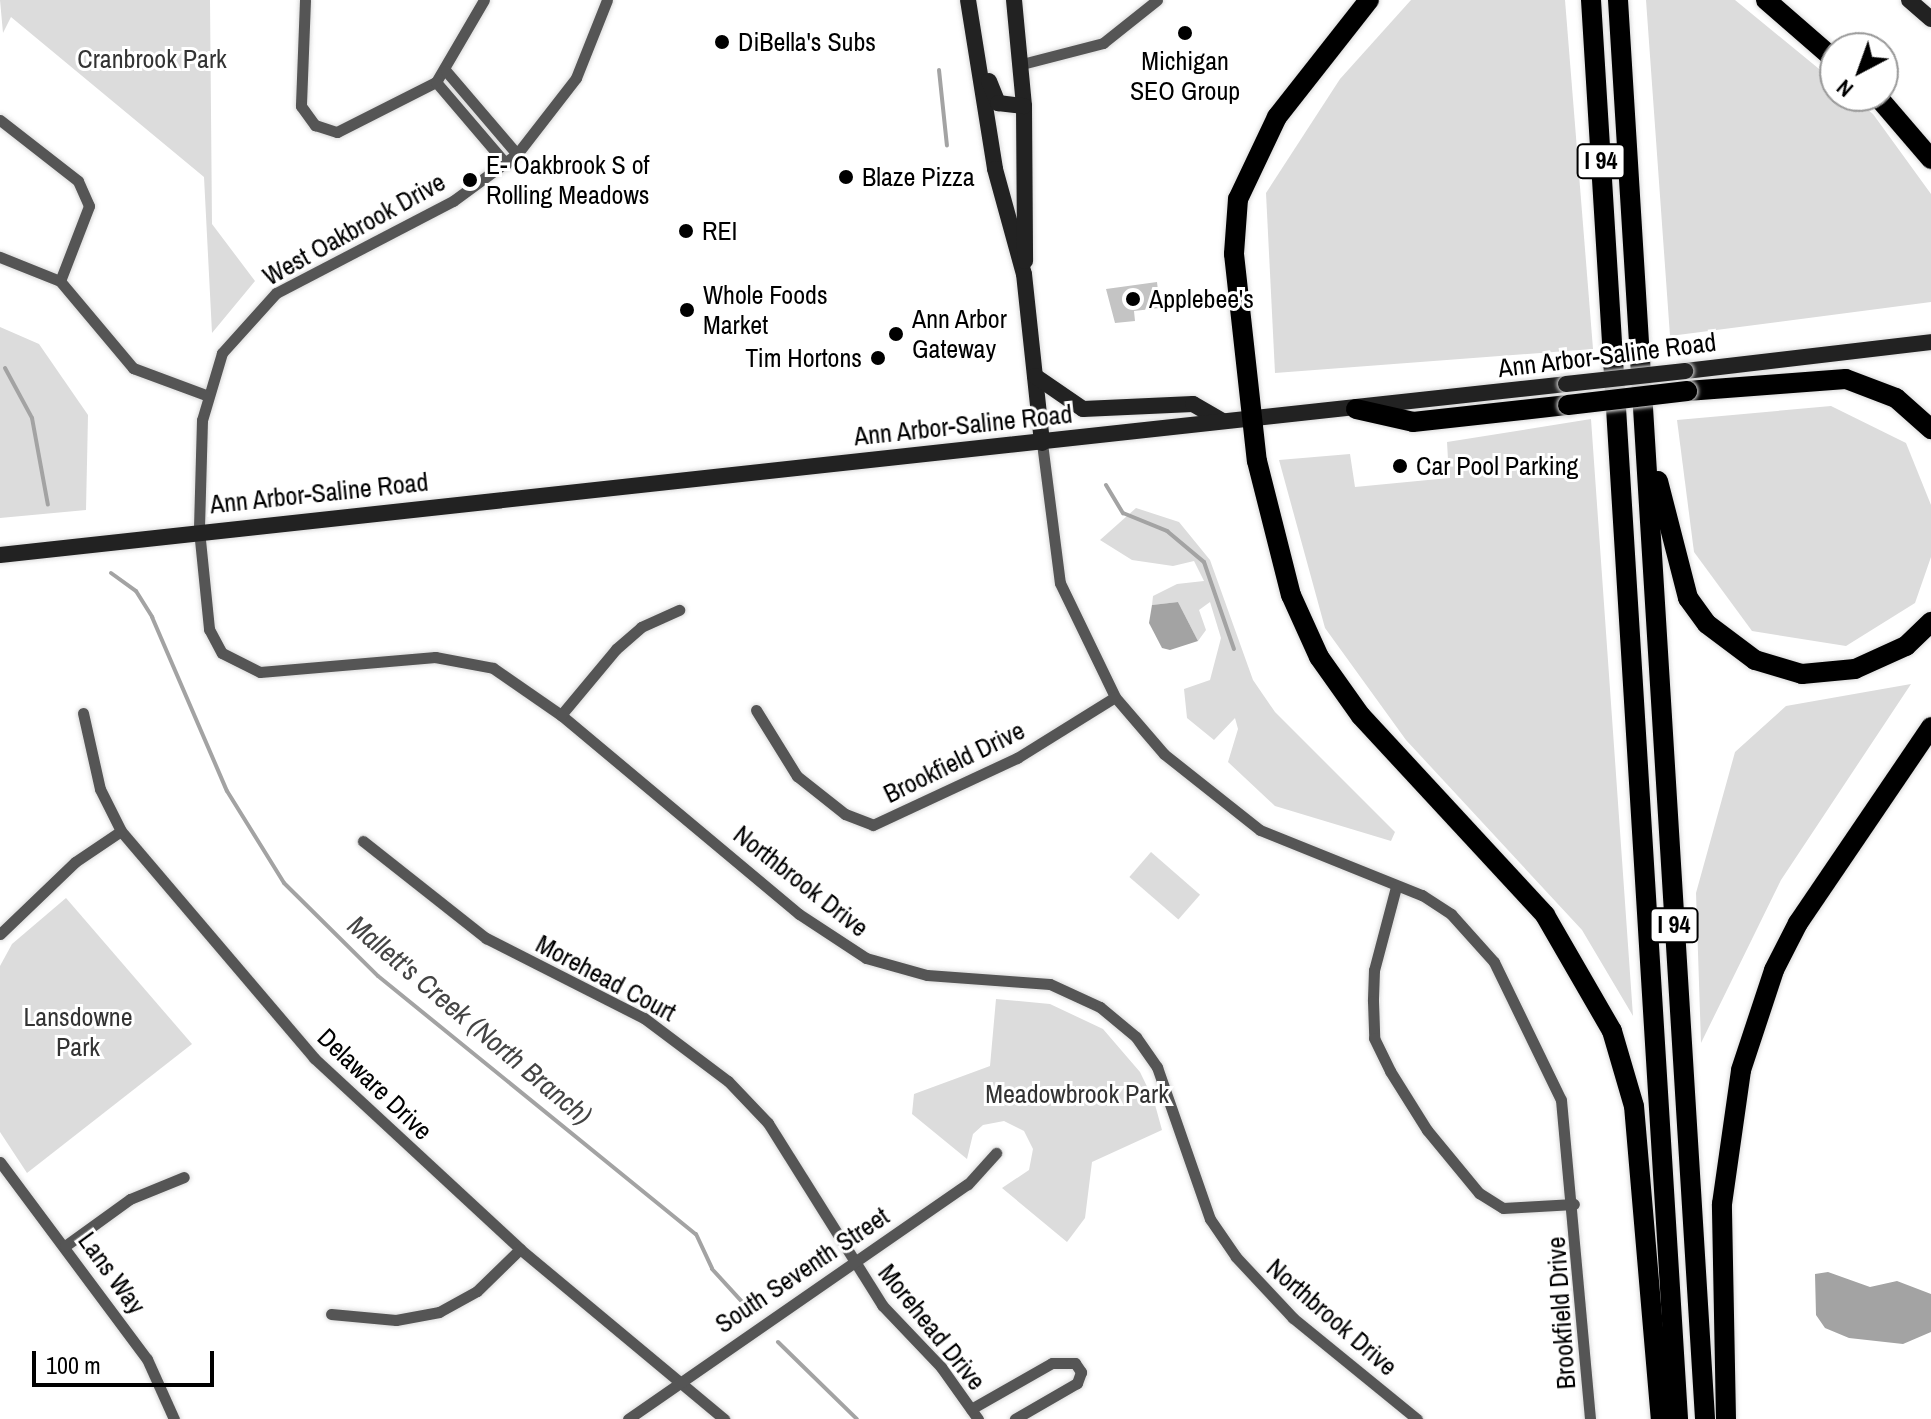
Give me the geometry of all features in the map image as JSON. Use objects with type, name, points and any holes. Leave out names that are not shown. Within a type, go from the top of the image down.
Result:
[{"type":"highway","points":[[1369,0],[1264,137],[1238,199],[1234,254],[1250,418],[1291,595],[1319,657],[1361,716],[1545,915],[1612,1031],[1634,1106],[1661,1419]]},
{"type":"highway","name":"I 94","points":[[1591,0],[1678,1419]]},
{"type":"highway","name":"I 94","points":[[1618,0],[1705,1419]]},
{"type":"highway","points":[[1766,0],[1819,46]]},
{"type":"highway","points":[[1891,112],[1931,159]]},
{"type":"highway","points":[[1356,409],[1413,422],[1567,394],[1686,381],[1846,379],[1896,398],[1931,429]]},
{"type":"highway","points":[[1645,432],[1677,573],[1694,607],[1730,646],[1776,669],[1832,674],[1879,661],[1931,622]]},
{"type":"highway","points":[[1726,1419],[1722,1204],[1744,1058],[1774,970],[1798,923],[1931,727]]},
{"type":"main road","points":[[968,0],[995,169],[1024,274]]},
{"type":"main road","points":[[977,0],[991,95],[1007,107],[1024,106]]},
{"type":"main road","points":[[1007,0],[1017,31]]},
{"type":"main road","points":[[1014,0],[1024,106],[1024,274],[1042,443]]},
{"type":"main road","points":[[1909,0],[1931,19]]},
{"type":"main road","name":"Ann Arbor-Saline Road","points":[[1686,381],[1931,342]]},
{"type":"main road","points":[[1035,376],[1057,396],[1091,411],[1193,404],[1222,421]]},
{"type":"main road","name":"Ann Arbor-Saline Road","points":[[0,555],[199,530],[1356,409]]},
{"type":"street","points":[[305,0],[298,95],[315,125],[350,129],[436,82],[446,71],[484,0]]},
{"type":"street","name":"West Oakbrook Drive","points":[[199,530],[206,395],[222,353],[276,293],[443,206],[517,154],[576,78],[607,0]]},
{"type":"street","points":[[1022,64],[1105,42],[1157,0]]},
{"type":"street","points":[[446,71],[517,154]]},
{"type":"street","points":[[436,82],[506,164]]},
{"type":"street","points":[[0,120],[85,190],[87,214],[60,281]]},
{"type":"street","points":[[0,257],[60,281],[133,368],[206,395]]},
{"type":"street","name":"Brookfield Drive","points":[[1042,443],[1060,583],[1115,697],[1164,754],[1235,816],[1451,914],[1494,962],[1561,1100],[1574,1204],[1590,1419]]},
{"type":"street","name":"Northbrook Drive","points":[[199,530],[209,629],[222,653],[240,666],[284,671],[435,657],[493,668],[561,715],[799,914],[859,955],[927,975],[1050,984],[1082,996],[1126,1027],[1157,1067],[1210,1219],[1236,1257],[1293,1318],[1417,1419]]},
{"type":"street","points":[[561,715],[616,649],[641,627],[679,610]]},
{"type":"street","name":"Brookfield Drive","points":[[756,710],[797,776],[845,814],[873,825],[1017,758],[1115,697]]},
{"type":"street","name":"Delaware Drive","points":[[83,713],[100,789],[121,831],[314,1058],[520,1249],[682,1379],[724,1419]]},
{"type":"street","points":[[0,934],[53,881],[121,831]]},
{"type":"street","name":"Morehead Court","points":[[363,841],[486,938],[644,1018],[728,1081],[768,1123],[852,1262]]},
{"type":"street","name":"Brookfield Drive","points":[[1396,887],[1374,970],[1374,1038],[1390,1071],[1437,1143],[1479,1193],[1503,1208],[1574,1204]]},
{"type":"street","name":"South Seventh Street","points":[[628,1419],[968,1184],[996,1153]]},
{"type":"street","name":"Lans Way","points":[[0,1162],[147,1359],[174,1419]]},
{"type":"street","points":[[65,1246],[130,1199],[184,1177]]},
{"type":"street","points":[[331,1314],[396,1320],[439,1312],[477,1291],[520,1249]]},
{"type":"street","name":"Morehead Drive","points":[[852,1262],[974,1414]]},
{"type":"street","points":[[974,1414],[1052,1363],[1075,1363],[1081,1372],[1077,1383],[1015,1419]]},
{"type":"green space","name":"Cranbrook Park","points":[[0,0],[210,0],[212,224],[255,281],[212,333],[204,177],[11,17],[3,33]]},
{"type":"green space","points":[[1411,0],[1565,0],[1593,349],[1275,373],[1266,193],[1340,79]]},
{"type":"green space","points":[[1646,0],[1735,0],[1819,69],[1819,112],[1871,112],[1931,194],[1931,302],[1670,336]]},
{"type":"green space","points":[[0,327],[39,344],[88,415],[86,510],[0,518]]},
{"type":"green space","points":[[1831,406],[1906,443],[1931,505],[1931,557],[1915,603],[1846,646],[1752,631],[1694,552],[1677,420]]},
{"type":"green space","points":[[1591,419],[1633,1016],[1582,930],[1406,740],[1325,628],[1279,460],[1350,454],[1355,487],[1449,478],[1447,442]]},
{"type":"green space","points":[[1136,508],[1179,522],[1210,560],[1253,680],[1275,712],[1395,832],[1391,841],[1275,806],[1228,762],[1238,729],[1235,718],[1214,740],[1187,718],[1184,689],[1210,680],[1221,638],[1210,602],[1199,610],[1206,630],[1198,641],[1178,602],[1152,605],[1153,596],[1177,584],[1204,581],[1194,561],[1173,566],[1132,560],[1100,540]]},
{"type":"green space","points":[[1911,684],[1781,880],[1701,1043],[1696,893],[1735,752],[1786,706]]},
{"type":"green space","points":[[1151,852],[1200,895],[1178,920],[1129,877]]},
{"type":"green space","name":"Lansdowne Park","points":[[66,898],[192,1044],[27,1173],[0,1132],[0,966],[12,944]]},
{"type":"green space","name":"Meadowbrook Park","points":[[996,999],[1050,1004],[1103,1029],[1140,1072],[1154,1101],[1162,1130],[1092,1162],[1085,1218],[1067,1242],[1002,1188],[1029,1170],[1033,1149],[1024,1131],[1004,1121],[983,1125],[973,1134],[967,1159],[912,1114],[914,1094],[990,1066]]},
{"type":"shaded area","points":[[1178,602],[1198,641],[1170,650],[1162,648],[1149,623],[1152,605]]},
{"type":"shaded area","points":[[1828,1272],[1870,1287],[1897,1281],[1931,1294],[1931,1332],[1903,1344],[1849,1338],[1825,1328],[1816,1315],[1815,1274]]},
{"type":"building","name":"Applebee's","points":[[1157,282],[1160,308],[1134,311],[1135,321],[1115,323],[1106,289]]},
{"type":"waterway","points":[[939,70],[947,146]]},
{"type":"waterway","name":"Mallett's Creek (North Branch)","points":[[5,368],[32,418],[48,505]]},
{"type":"waterway","points":[[1106,485],[1123,513],[1167,531],[1204,562],[1234,649]]},
{"type":"waterway","name":"Mallett's Creek (North Branch)","points":[[111,573],[136,591],[152,617],[227,791],[284,883],[378,976],[696,1234],[712,1269],[745,1305]]},
{"type":"waterway","name":"Mallett's Creek (North Branch)","points":[[778,1342],[857,1419]]},
{"type":"place","name":"Michigan SEO Group","points":[[1185,33]]},
{"type":"place","name":"DiBella's Subs","points":[[722,42]]},
{"type":"place","name":"Blaze Pizza","points":[[846,177]]},
{"type":"place","name":"E- Oakbrook S of Rolling Meadows","points":[[470,180]]},
{"type":"place","name":"REI","points":[[686,231]]},
{"type":"place","name":"Applebee's","points":[[1133,299]]},
{"type":"place","name":"Whole Foods Market","points":[[687,310]]},
{"type":"place","name":"Ann Arbor Gateway","points":[[896,334]]},
{"type":"place","name":"Tim Hortons","points":[[878,358]]},
{"type":"place","name":"Car Pool Parking","points":[[1400,466]]}]
